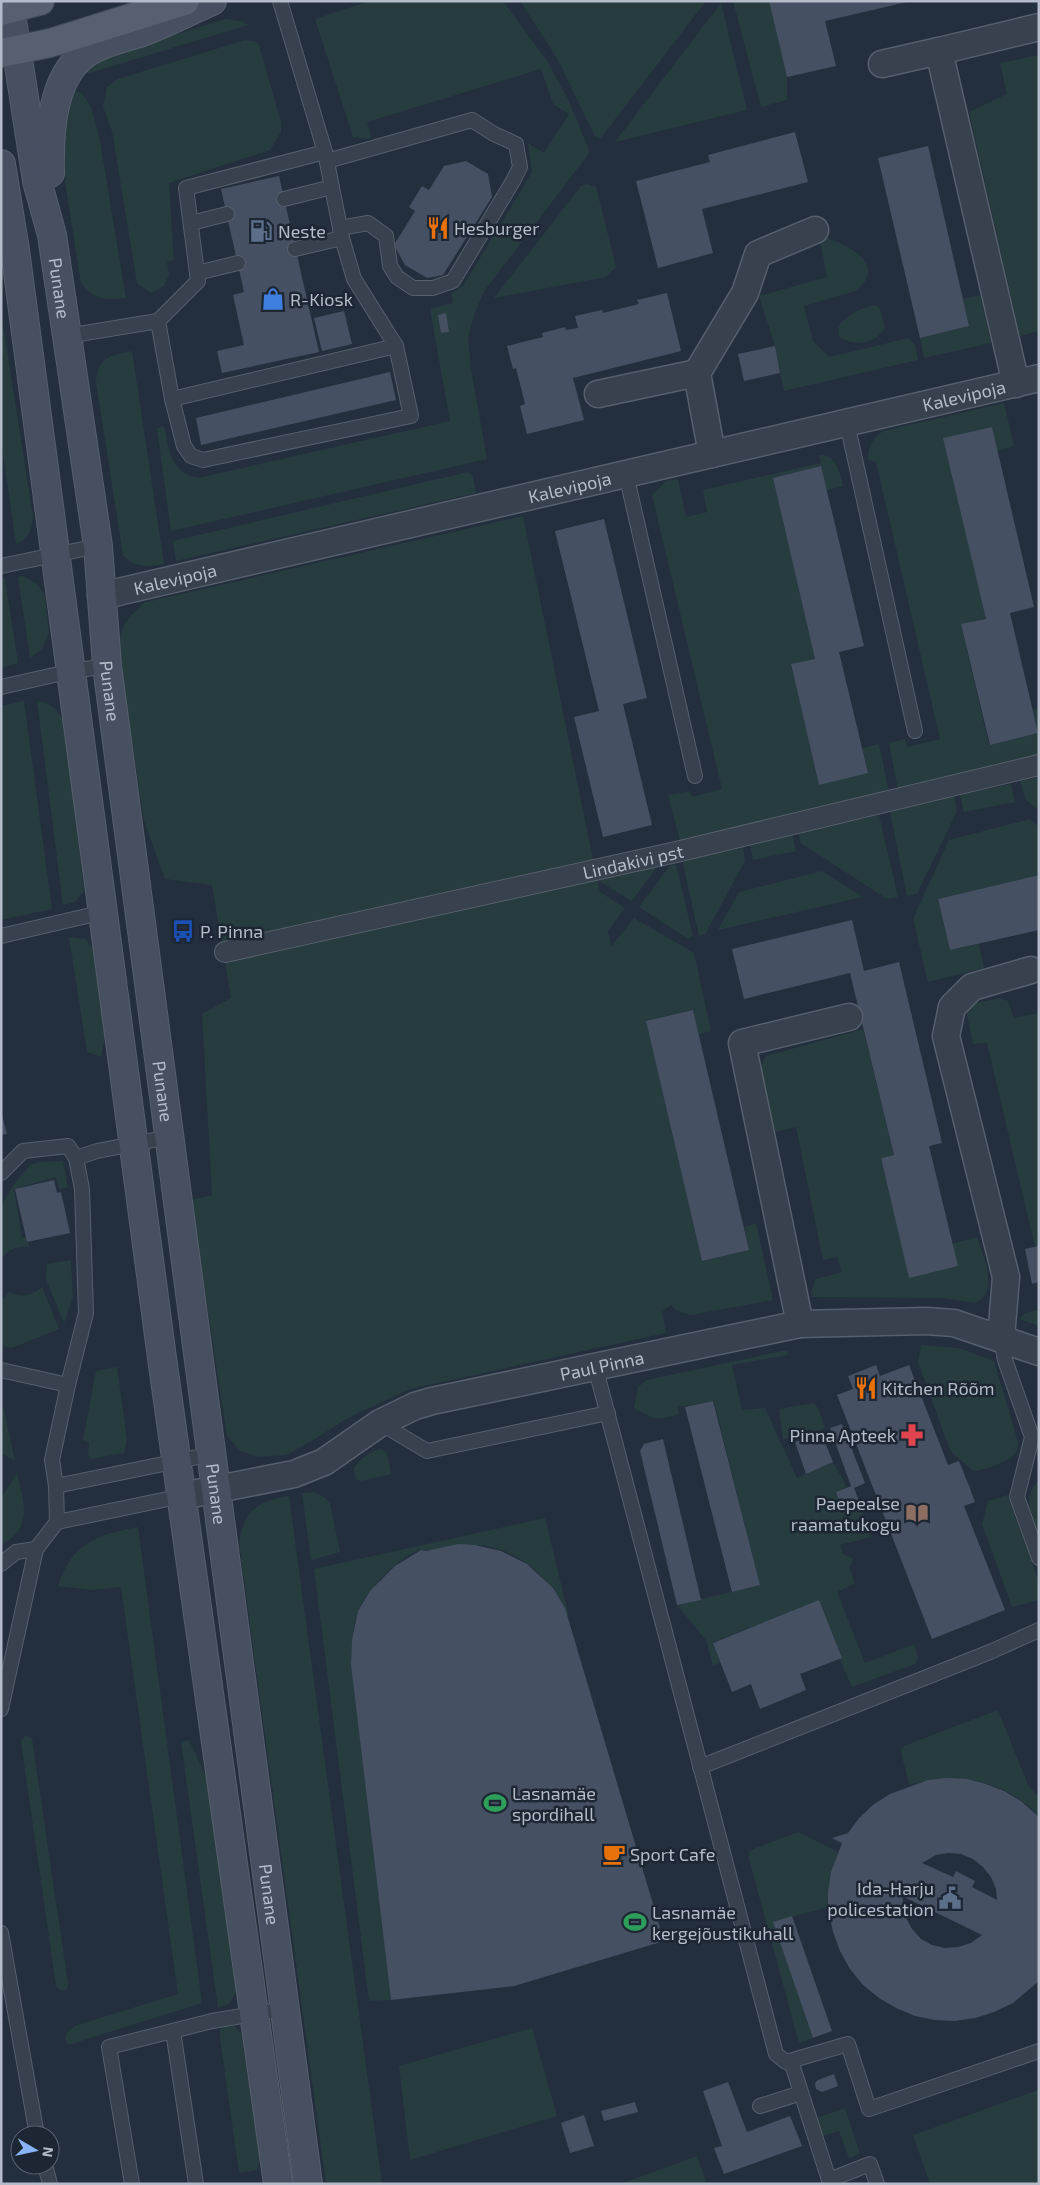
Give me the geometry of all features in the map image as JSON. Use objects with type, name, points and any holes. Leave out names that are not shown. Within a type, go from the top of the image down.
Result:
[{"type":"main road","points":[[7,7],[40,1]]},
{"type":"main road","points":[[9,51],[50,42],[185,1]]},
{"type":"main road","points":[[52,235],[49,139],[51,120],[66,76],[81,57],[94,48],[144,31],[212,1]]},
{"type":"main road","name":"Punane","points":[[7,7],[9,51],[37,181],[52,235],[98,546],[100,596],[107,666],[308,2180]]},
{"type":"main road","name":"Punane","points":[[1,164],[15,250],[54,554],[72,671],[177,1461],[255,2013],[272,2183]]},
{"type":"main road","points":[[1,213],[15,250]]},
{"type":"street","points":[[882,64],[1039,27]]},
{"type":"street","points":[[939,51],[1027,381]]},
{"type":"street","points":[[712,454],[697,373],[744,293],[758,254],[815,230]]},
{"type":"street","points":[[598,394],[697,373]]},
{"type":"street","name":"Kalevipoja","points":[[100,596],[1027,381]]},
{"type":"street","name":"Lindakivi pst","points":[[226,952],[676,852],[1039,765]]},
{"type":"street","points":[[1001,1338],[1006,1277],[946,1036],[952,1007],[972,987],[1031,970]]},
{"type":"street","points":[[800,1324],[742,1043],[849,1018]]},
{"type":"street","name":"Paul Pinna","points":[[182,1496],[294,1474],[324,1462],[380,1423],[415,1406],[432,1401],[800,1324],[926,1321],[954,1323],[1039,1352]]},
{"type":"lane","points":[[158,321],[172,399],[184,446],[191,456],[203,460],[411,416],[396,346],[354,278],[341,233],[326,156],[280,1]]},
{"type":"lane","points":[[67,336],[158,321],[198,281],[186,188],[472,120],[494,134],[516,144],[520,167],[505,197],[453,281],[433,288],[413,288],[397,277],[390,266],[386,236],[368,223],[295,249]]},
{"type":"lane","points":[[284,199],[332,187]]},
{"type":"lane","points":[[191,223],[227,214]]},
{"type":"lane","points":[[197,272],[238,263]]},
{"type":"lane","points":[[172,399],[396,346]]},
{"type":"lane","points":[[847,423],[915,731]]},
{"type":"lane","points":[[626,474],[695,776]]},
{"type":"lane","points":[[1,566],[98,546]]},
{"type":"lane","points":[[1,687],[72,671],[107,666]]},
{"type":"lane","points":[[1,936],[104,912]]},
{"type":"lane","points":[[76,1158],[96,1151],[169,1137]]},
{"type":"lane","points":[[1,1173],[23,1151],[68,1146],[76,1158],[82,1188],[86,1314],[52,1460],[56,1486],[57,1522],[36,1549],[1,1709]]},
{"type":"lane","points":[[1001,1338],[1005,1360],[1032,1437],[1017,1497],[1039,1558]]},
{"type":"lane","points":[[595,1366],[776,2054],[786,2062],[848,2044],[870,2109],[1039,2051]]},
{"type":"lane","points":[[1,1370],[68,1385]]},
{"type":"lane","points":[[380,1423],[427,1451],[608,1413]]},
{"type":"lane","points":[[56,1486],[212,1454]]},
{"type":"lane","points":[[57,1522],[182,1496]]},
{"type":"lane","points":[[1,1564],[16,1552],[36,1549]]},
{"type":"lane","points":[[700,1767],[981,1656],[1039,1630]]},
{"type":"lane","points":[[1,1934],[35,2125]]},
{"type":"lane","points":[[132,2184],[109,2047],[212,2021],[284,2009]]},
{"type":"lane","points":[[173,2031],[196,2184]]},
{"type":"lane","points":[[791,2061],[829,2180],[870,2164],[877,2184]]},
{"type":"lane","points":[[760,2106],[801,2093]]},
{"type":"lane","points":[[272,2183],[308,2180]]},
{"type":"green space","points":[[370,1],[503,1],[547,61],[567,97],[590,152],[485,290],[475,312],[468,338],[471,369],[487,459],[171,531],[157,429],[164,426],[172,459],[181,471],[198,478],[450,421],[430,309],[453,303],[451,294],[463,286],[532,172],[528,143],[544,153],[569,114],[553,104],[541,69],[367,122],[371,137],[368,139],[353,137],[315,19]]},
{"type":"green space","points":[[520,1],[706,1],[600,139],[595,136],[557,58]]},
{"type":"green space","points":[[733,1],[769,1],[787,77],[787,100],[761,107]]},
{"type":"green space","points":[[721,3],[747,110],[615,142]]},
{"type":"green space","points":[[225,19],[241,21],[248,25],[90,73],[82,73],[103,57],[160,37],[165,38]]},
{"type":"green space","points":[[245,40],[256,42],[259,45],[281,122],[281,132],[270,150],[169,183],[174,260],[167,262],[169,275],[164,286],[151,293],[137,283],[112,131],[103,107],[107,87],[118,79]]},
{"type":"green space","points":[[1039,55],[1039,331],[1020,336],[969,112],[1007,94],[1000,63]]},
{"type":"green space","points":[[71,89],[82,93],[91,107],[100,141],[126,298],[100,298],[90,293],[81,283],[61,157]]},
{"type":"green space","points":[[587,184],[596,187],[616,267],[606,277],[494,298],[581,186]]},
{"type":"green space","points":[[819,235],[850,248],[865,262],[868,271],[865,280],[856,291],[804,306],[813,341],[829,357],[909,338],[915,345],[918,360],[784,391],[775,346],[759,296],[827,277]]},
{"type":"green space","points":[[980,295],[991,343],[924,358],[920,338],[969,326],[963,299]]},
{"type":"green space","points":[[874,305],[879,307],[885,326],[877,337],[858,343],[839,337],[838,327],[845,319],[859,310]]},
{"type":"green space","points":[[1,312],[33,516],[32,525],[27,537],[16,544],[1,439]]},
{"type":"green space","points":[[132,351],[164,564],[152,566],[142,566],[132,562],[123,555],[96,382],[97,374],[103,362],[112,356]]},
{"type":"green space","points":[[1004,403],[1014,446],[997,451],[991,427],[944,438],[986,619],[961,625],[989,745],[1038,733],[1033,710],[1039,708],[1039,757],[898,790],[889,743],[905,739],[907,747],[940,739],[876,462],[868,459],[869,450],[876,437],[883,431]]},
{"type":"green space","points":[[819,455],[834,461],[839,470],[843,486],[827,490],[821,467],[773,478],[815,659],[791,665],[819,784],[868,773],[862,748],[879,744],[889,792],[680,840],[668,795],[690,791],[692,797],[722,789],[652,495],[666,481],[678,479],[686,517],[707,512],[703,490],[821,463]]},
{"type":"green space","points":[[468,472],[473,476],[476,493],[176,561],[173,541]]},
{"type":"green space","points":[[523,516],[597,879],[659,864],[632,901],[597,880],[600,892],[625,908],[608,931],[611,947],[634,918],[694,953],[711,1031],[699,1034],[693,1010],[646,1021],[702,1261],[749,1250],[744,1227],[756,1223],[773,1300],[691,1315],[677,1311],[671,1305],[662,1312],[666,1333],[410,1389],[346,1419],[286,1455],[258,1457],[240,1451],[227,1436],[191,1200],[212,1195],[202,1014],[231,998],[212,885],[165,879],[144,821],[119,655],[122,631],[128,619],[146,602]]},
{"type":"green space","points":[[23,576],[37,584],[45,596],[49,633],[41,650],[30,658],[18,577]]},
{"type":"green space","points":[[1,579],[5,579],[18,663],[1,668]]},
{"type":"green space","points":[[24,701],[52,909],[1,920],[1,706]]},
{"type":"green space","points":[[37,701],[53,707],[64,721],[84,891],[75,902],[63,905]]},
{"type":"green space","points":[[1039,777],[1039,811],[1026,800],[1020,781]]},
{"type":"green space","points":[[1011,784],[1015,802],[964,812],[960,795]]},
{"type":"green space","points":[[954,796],[957,811],[917,894],[907,896],[890,812]]},
{"type":"green space","points":[[879,815],[898,897],[887,899],[801,843],[798,833]]},
{"type":"green space","points":[[1030,819],[1039,827],[1039,875],[938,899],[950,950],[979,944],[984,968],[928,982],[913,919],[949,840]]},
{"type":"green space","points":[[792,834],[796,851],[753,860],[750,844]]},
{"type":"green space","points":[[743,845],[745,861],[705,934],[699,936],[682,859]]},
{"type":"green space","points":[[671,864],[676,865],[693,936],[688,939],[639,907]]},
{"type":"green space","points":[[822,871],[863,897],[718,930],[739,892]]},
{"type":"green space","points":[[69,937],[85,939],[94,949],[105,1037],[101,1057],[87,1052]]},
{"type":"green space","points":[[1000,998],[1008,1001],[1014,1018],[1039,1013],[1039,1246],[1035,1247],[987,1043],[973,1044],[965,1005]]},
{"type":"green space","points":[[863,1029],[894,1155],[881,1158],[909,1277],[958,1266],[952,1244],[977,1237],[987,1267],[989,1286],[984,1297],[975,1303],[942,1298],[812,1297],[811,1291],[816,1279],[842,1272],[837,1257],[823,1260],[796,1127],[775,1132],[771,1130],[761,1092],[760,1073],[766,1056]]},
{"type":"green space","points":[[63,1161],[68,1187],[59,1189],[56,1177],[14,1189],[22,1238],[26,1237],[29,1247],[13,1249],[1,1259],[1,1206],[14,1184],[31,1165],[39,1162]]},
{"type":"green space","points":[[71,1260],[73,1297],[64,1323],[46,1279],[47,1264]]},
{"type":"green space","points":[[42,1287],[59,1329],[12,1348],[6,1347],[1,1342],[1,1302],[9,1292],[26,1295]]},
{"type":"green space","points":[[1039,1310],[1039,1326],[1020,1319],[1025,1313]]},
{"type":"green space","points":[[921,1345],[959,1348],[994,1361],[1018,1442],[1017,1451],[1012,1457],[996,1465],[973,1471],[950,1450],[918,1362]]},
{"type":"green space","points":[[787,1350],[788,1355],[732,1365],[742,1410],[765,1408],[797,1478],[833,1462],[847,1487],[836,1492],[844,1512],[861,1506],[871,1537],[840,1545],[843,1554],[853,1558],[852,1564],[849,1566],[855,1583],[837,1592],[865,1663],[914,1644],[918,1658],[915,1664],[852,1687],[839,1658],[842,1657],[819,1601],[713,1642],[721,1662],[713,1666],[706,1640],[677,1605],[760,1585],[714,1401],[678,1407],[679,1414],[665,1418],[651,1417],[634,1408],[638,1387],[647,1380]]},
{"type":"green space","points":[[117,1367],[127,1439],[124,1453],[91,1459],[88,1454],[89,1443],[83,1440],[96,1371]]},
{"type":"green space","points":[[814,1403],[819,1410],[825,1428],[814,1434],[811,1429],[783,1440],[779,1409]]},
{"type":"green space","points":[[1,1407],[4,1410],[15,1461],[1,1453]]},
{"type":"green space","points":[[382,1449],[387,1453],[391,1474],[361,1481],[356,1479],[353,1469],[370,1453]]},
{"type":"green space","points":[[17,1473],[24,1505],[24,1514],[18,1531],[1,1545],[1,1498]]},
{"type":"green space","points":[[1039,1480],[1039,1533],[1029,1506],[1029,1500],[1030,1494]]},
{"type":"green space","points":[[313,1492],[324,1497],[330,1503],[340,1552],[311,1560],[302,1493]]},
{"type":"green space","points":[[1007,1495],[1039,1582],[1039,1600],[1012,1607],[982,1524],[988,1501]]},
{"type":"green space","points":[[289,1496],[382,2184],[326,2184],[239,1543],[245,1522],[254,1509],[269,1501]]},
{"type":"green space","points":[[545,1518],[570,1621],[555,1593],[533,1569],[520,1559],[506,1552],[474,1545],[414,1552],[395,1565],[377,1583],[359,1609],[353,1636],[351,1665],[391,2000],[369,2001],[314,1569]]},
{"type":"green space","points":[[138,1527],[202,2003],[68,2045],[65,2038],[69,2030],[77,2025],[178,1994],[121,1587],[91,1590],[58,1586],[70,1560],[88,1543],[110,1534]]},
{"type":"green space","points":[[998,1710],[1028,1785],[1039,1798],[1039,1817],[1012,1794],[979,1782],[944,1779],[909,1785],[901,1751],[904,1746]]},
{"type":"green space","points":[[25,1735],[32,1739],[68,1983],[67,1989],[62,1991],[56,1986],[21,1742]]},
{"type":"green space","points":[[189,1740],[209,1783],[231,1938],[236,1992],[229,2004],[218,2008],[181,1742]]},
{"type":"green space","points":[[798,1832],[838,1852],[831,1872],[828,1907],[773,1922],[813,2038],[799,2043],[749,1859],[749,1853],[753,1849]]},
{"type":"green space","points":[[235,2026],[241,2033],[260,2159],[257,2170],[239,2173],[220,2038],[220,2028]]},
{"type":"green space","points":[[532,2028],[557,2116],[410,2160],[399,2066]]},
{"type":"green space","points":[[1038,2090],[1039,2184],[930,2184],[913,2135]]},
{"type":"green space","points":[[845,2108],[859,2151],[859,2154],[849,2158],[839,2131],[823,2136],[817,2118]]},
{"type":"green space","points":[[697,2156],[707,2184],[620,2184]]},
{"type":"building","points":[[769,1],[907,2],[825,21],[836,66],[787,77]]},
{"type":"building","points":[[795,132],[808,182],[702,209],[713,253],[658,268],[636,181],[710,162],[708,155]]},
{"type":"building","points":[[928,146],[969,326],[920,338],[878,158]]},
{"type":"building","name":"Hesburger","points":[[466,161],[488,174],[492,197],[443,275],[427,278],[405,265],[394,245],[415,211],[409,207],[422,186],[429,190],[444,166]]},
{"type":"building","points":[[279,176],[319,352],[222,373],[217,351],[244,345],[233,295],[244,292],[221,189]]},
{"type":"building","points":[[667,293],[681,351],[573,378],[584,420],[527,434],[520,406],[525,404],[516,368],[513,369],[507,346],[543,337],[542,333],[565,327],[566,330],[578,328],[575,316],[602,310],[603,313],[639,304],[637,300]]},
{"type":"building","points":[[344,311],[352,344],[322,351],[314,318]]},
{"type":"building","points":[[446,313],[449,332],[441,333],[438,315]]},
{"type":"building","points":[[775,346],[780,373],[744,381],[738,354]]},
{"type":"building","points":[[390,372],[396,400],[201,445],[196,418]]},
{"type":"building","points":[[992,427],[1034,607],[1010,613],[1038,733],[990,745],[961,624],[986,619],[943,438]]},
{"type":"building","points":[[821,466],[864,646],[839,652],[868,773],[819,785],[791,664],[815,659],[773,478]]},
{"type":"building","points":[[604,519],[647,698],[623,704],[652,825],[603,837],[574,717],[599,711],[555,531]]},
{"type":"building","points":[[1039,875],[1039,930],[950,950],[938,899]]},
{"type":"building","points":[[852,920],[864,971],[899,962],[942,1143],[929,1146],[958,1266],[909,1278],[881,1158],[894,1155],[850,973],[744,999],[732,949]]},
{"type":"building","points":[[693,1010],[749,1250],[702,1261],[646,1021]]},
{"type":"building","points":[[1,1111],[7,1134],[1,1135]]},
{"type":"building","points":[[54,1180],[57,1193],[61,1192],[70,1233],[27,1242],[15,1189]]},
{"type":"building","points":[[1039,1246],[1039,1282],[1032,1284],[1025,1249]]},
{"type":"building","points":[[876,1365],[880,1376],[909,1365],[948,1465],[959,1461],[969,1486],[975,1502],[964,1506],[1005,1610],[932,1639],[837,1395],[853,1389],[848,1376]]},
{"type":"building","points":[[713,1401],[760,1585],[732,1592],[685,1407]]},
{"type":"building","points":[[842,1424],[865,1483],[854,1488],[861,1506],[844,1513],[836,1492],[851,1486],[830,1428]]},
{"type":"building","points":[[821,1433],[833,1462],[806,1474],[795,1442]]},
{"type":"building","points":[[663,1439],[701,1600],[677,1605],[640,1451],[644,1444]]},
{"type":"building","name":"Lasnamäe spordihall","points":[[458,1544],[475,1545],[501,1551],[527,1564],[553,1588],[565,1608],[664,1941],[514,1986],[391,2000],[351,1665],[352,1640],[358,1611],[370,1591],[395,1566],[421,1550],[426,1551]]},
{"type":"building","points":[[819,1600],[842,1658],[800,1674],[806,1690],[760,1709],[751,1684],[732,1692],[713,1643]]},
{"type":"building","name":"Ida-Harju policestation","points":[[947,1778],[967,1779],[986,1784],[1004,1791],[1021,1801],[1039,1817],[1039,1981],[1013,2003],[975,2018],[955,2021],[915,2016],[879,1998],[863,1985],[850,1969],[840,1951],[833,1932],[828,1907],[831,1872],[842,1843],[832,1838],[848,1833],[859,1818],[874,1804],[890,1794],[928,1780]],"holes":[[[948,1853],[961,1854],[973,1859],[983,1867],[991,1877],[996,1889],[997,1900],[972,1887],[975,1881],[956,1871],[953,1877],[922,1863],[936,1855]],[[902,1896],[982,1935],[971,1943],[958,1947],[945,1948],[932,1945],[921,1939],[912,1929],[906,1918]]]},
{"type":"building","points":[[792,1916],[832,2031],[813,2038],[773,1922]]},
{"type":"building","points":[[834,2074],[838,2086],[822,2092],[816,2089],[815,2083],[818,2080]]},
{"type":"building","points":[[728,2082],[747,2132],[790,2116],[802,2146],[724,2174],[714,2148],[722,2146],[703,2091]]},
{"type":"building","points":[[635,2102],[638,2112],[604,2121],[601,2111]]},
{"type":"building","points":[[584,2115],[594,2146],[570,2153],[561,2123]]},
{"type":"place","name":"Hesburger","points":[[438,228]]},
{"type":"place","name":"Neste","points":[[261,231]]},
{"type":"place","name":"R-Kiosk","points":[[273,299]]},
{"type":"place","name":"P. Pinna","points":[[183,931]]},
{"type":"place","name":"Kitchen Rõõm","points":[[866,1388]]},
{"type":"place","name":"Pinna Apteek","points":[[912,1435]]},
{"type":"place","name":"Paepealse raamatukogu","points":[[917,1513]]},
{"type":"place","name":"Lasnamäe spordihall","points":[[495,1803]]},
{"type":"place","name":"Sport Cafe","points":[[614,1854]]},
{"type":"place","name":"Ida-Harju policestation","points":[[950,1898]]},
{"type":"place","name":"Lasnamäe kergejõustikuhall","points":[[635,1922]]}]
